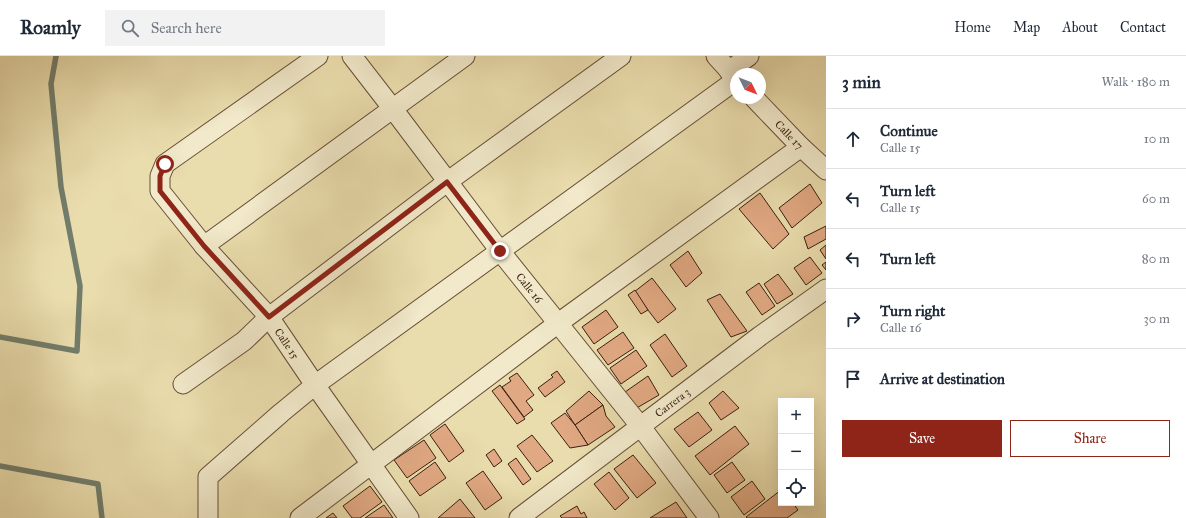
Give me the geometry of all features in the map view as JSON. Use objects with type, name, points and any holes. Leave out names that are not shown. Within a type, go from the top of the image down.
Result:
[{"type":"street","name":"Calle 15","points":[[318,56],[165,164],[160,176],[160,191],[204,246],[269,317],[409,518]]},
{"type":"street","name":"Calle 16","points":[[352,56],[393,108],[500,251],[641,427],[709,518]]},
{"type":"street","points":[[204,246],[465,56]]},
{"type":"street","points":[[183,384],[244,341],[269,317],[447,182],[621,56]]},
{"type":"street","points":[[716,56],[730,72]]},
{"type":"street","points":[[740,68],[749,56]]},
{"type":"street","points":[[208,518],[208,477],[281,413],[315,385],[500,251],[730,79]]},
{"type":"street","name":"Calle 17","points":[[760,104],[801,147],[826,170]]},
{"type":"street","points":[[300,518],[557,324],[801,147]]},
{"type":"street","name":"Carrera 3","points":[[519,518],[760,336],[826,289]]},
{"type":"building","points":[[810,184],[822,203],[792,228],[779,208]]},
{"type":"building","points":[[760,193],[789,234],[773,249],[739,209]]},
{"type":"building","points":[[826,226],[826,239],[808,249],[804,237]]},
{"type":"building","points":[[826,245],[826,259],[820,250]]},
{"type":"building","points":[[688,251],[702,273],[686,287],[670,265]]},
{"type":"building","points":[[810,257],[822,273],[806,285],[794,268]]},
{"type":"building","points":[[826,262],[826,270],[822,265]]},
{"type":"building","points":[[778,274],[793,294],[777,304],[764,284]]},
{"type":"building","points":[[652,278],[676,309],[658,323],[634,292]]},
{"type":"building","points":[[759,283],[775,306],[762,315],[746,292]]},
{"type":"building","points":[[635,290],[648,310],[641,314],[628,295]]},
{"type":"building","points":[[720,294],[747,331],[731,337],[707,300]]},
{"type":"building","points":[[606,310],[618,327],[594,344],[582,327]]},
{"type":"building","points":[[623,332],[634,348],[608,365],[597,350]]},
{"type":"building","points":[[665,334],[687,366],[672,377],[650,345]]},
{"type":"building","points":[[636,350],[647,366],[621,384],[610,368]]},
{"type":"building","points":[[557,371],[565,382],[545,397],[538,388],[553,377],[551,375]]},
{"type":"building","points":[[517,373],[534,395],[526,401],[533,410],[524,417],[502,387],[511,381],[509,378]]},
{"type":"building","points":[[648,376],[659,395],[635,409],[625,392]]},
{"type":"building","points":[[500,385],[525,419],[517,424],[492,391]]},
{"type":"building","points":[[589,391],[603,405],[575,425],[566,411]]},
{"type":"building","points":[[723,391],[739,408],[721,420],[709,403]]},
{"type":"building","points":[[603,405],[606,416],[615,427],[588,445],[575,425]]},
{"type":"building","points":[[698,412],[712,430],[689,447],[674,429]]},
{"type":"building","points":[[565,413],[588,445],[570,448],[551,423]]},
{"type":"building","points":[[445,424],[464,451],[449,462],[430,435]]},
{"type":"building","points":[[735,426],[749,444],[710,475],[695,456]]},
{"type":"building","points":[[532,435],[553,461],[537,472],[517,446]]},
{"type":"building","points":[[424,440],[436,458],[407,478],[394,460]]},
{"type":"building","points":[[494,449],[502,461],[494,467],[486,455]]},
{"type":"building","points":[[633,455],[656,483],[637,498],[614,469]]},
{"type":"building","points":[[516,458],[531,479],[523,485],[508,464]]},
{"type":"building","points":[[435,462],[446,478],[420,496],[409,481]]},
{"type":"building","points":[[732,462],[745,480],[727,493],[714,475]]},
{"type":"building","points":[[483,471],[502,498],[485,510],[466,483]]},
{"type":"building","points":[[609,472],[629,498],[615,510],[594,484]]},
{"type":"building","points":[[752,481],[765,499],[744,515],[731,497]]},
{"type":"building","points":[[370,486],[382,502],[360,518],[352,518],[343,506]]},
{"type":"building","points":[[778,492],[778,506],[795,506],[798,510],[787,518],[746,517]]},
{"type":"building","points":[[460,499],[475,518],[438,518]]},
{"type":"building","points":[[676,502],[687,518],[650,518]]},
{"type":"building","points":[[384,505],[393,518],[365,518]]},
{"type":"building","points":[[577,506],[581,514],[584,512],[587,518],[562,518],[560,516]]},
{"type":"building","points":[[333,513],[337,518],[326,518]]},
{"type":"waterway","points":[[0,337],[77,351],[80,286],[61,187],[51,84],[56,56]]},
{"type":"waterway","points":[[0,466],[98,484],[102,518]]},
{"type":"route","points":[[165,164],[160,176],[160,191],[204,246],[269,317],[447,182],[500,251]]}]
